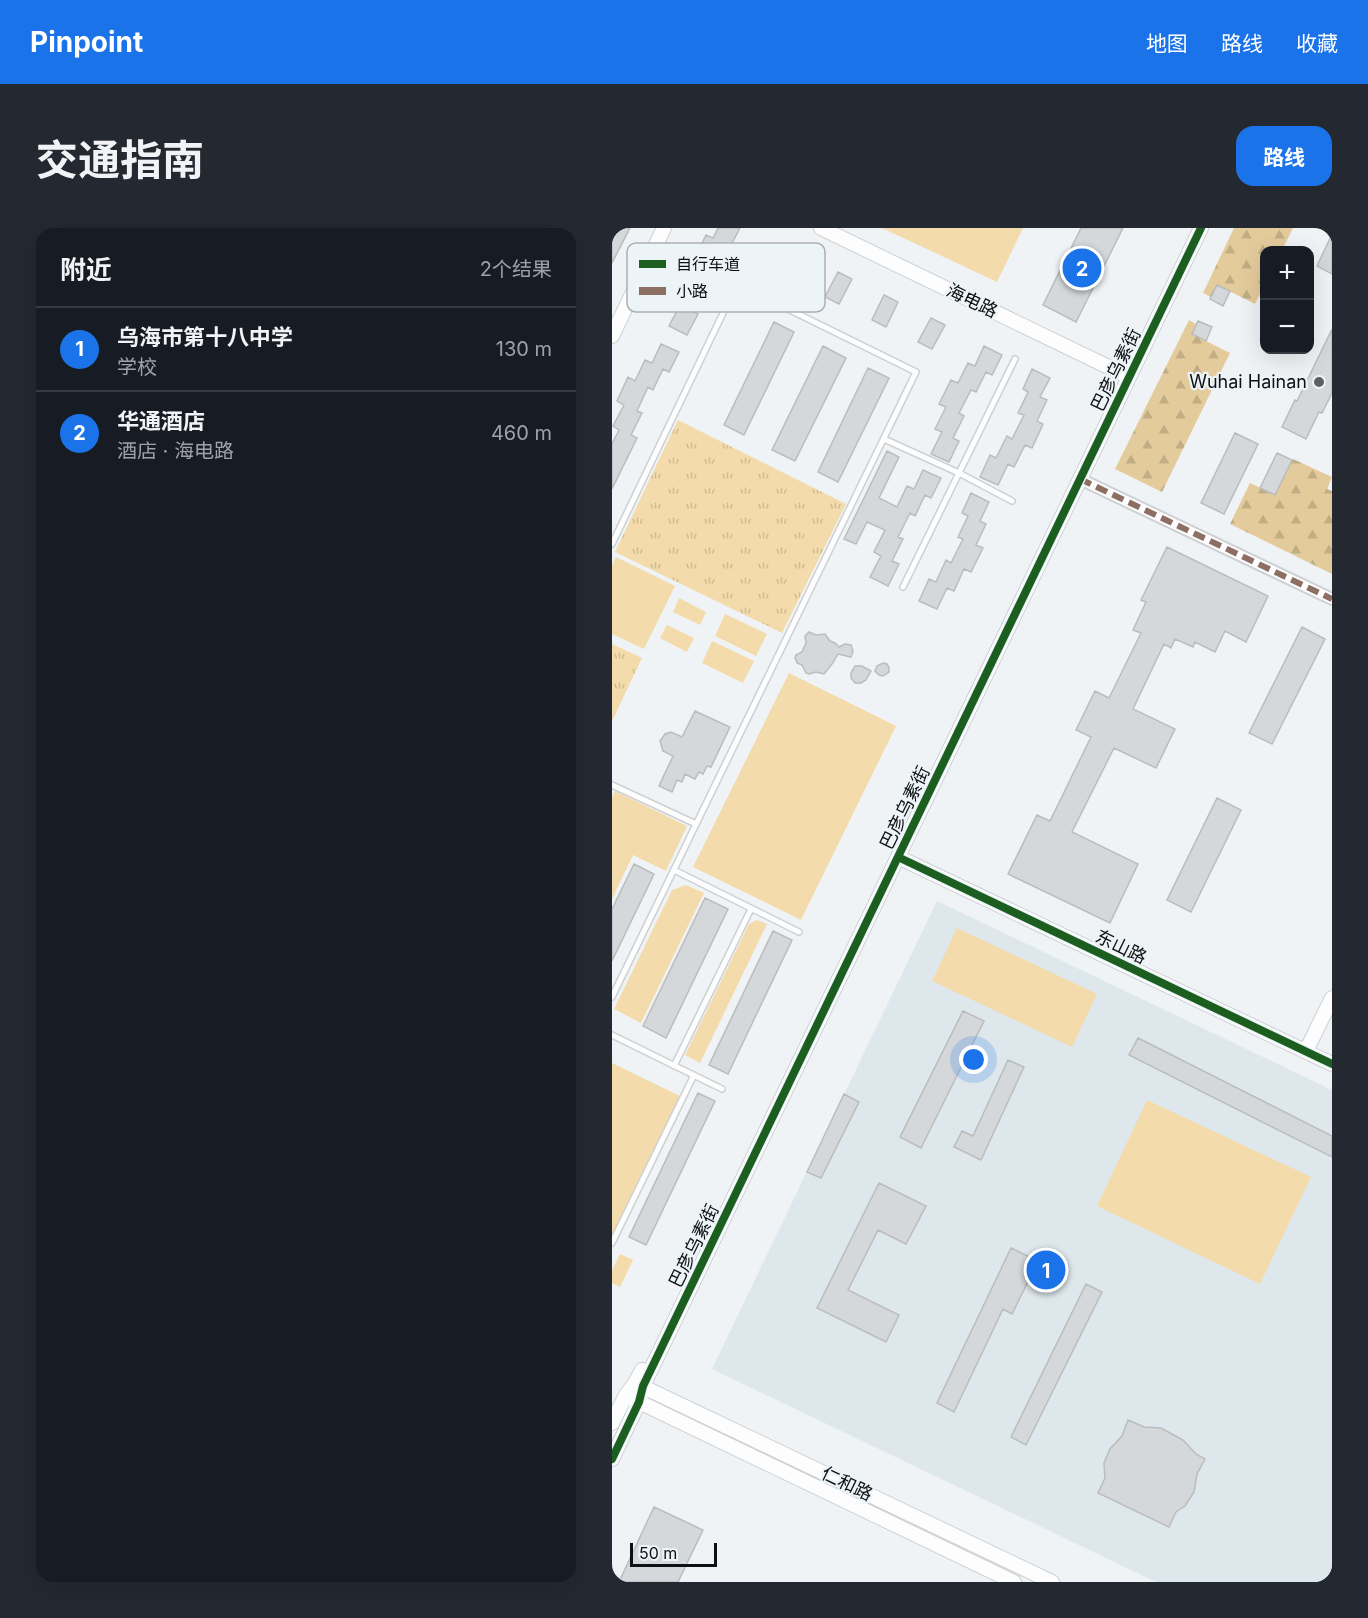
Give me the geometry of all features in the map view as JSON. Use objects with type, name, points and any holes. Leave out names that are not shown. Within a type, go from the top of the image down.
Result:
[{"type":"street","points":[[657,243],[664,228]]},
{"type":"street","name":"海电路","points":[[821,228],[1123,374]]},
{"type":"street","name":"巴彦乌素街","points":[[612,1459],[639,1402],[639,1385],[1193,228]]},
{"type":"street","name":"巴彦乌素街","points":[[639,1385],[898,856],[1201,228]]},
{"type":"street","points":[[612,336],[627,305]]},
{"type":"street","points":[[1080,479],[1332,599]]},
{"type":"street","name":"东山路","points":[[898,856],[1332,1064]]},
{"type":"street","points":[[1306,1052],[1332,998]]},
{"type":"street","points":[[612,1423],[626,1395],[639,1385]]},
{"type":"street","name":"仁和路","points":[[639,1385],[1050,1582]]},
{"type":"street","name":"仁和路","points":[[626,1395],[1014,1582]]},
{"type":"lane","points":[[612,544],[724,312]]},
{"type":"lane","points":[[612,998],[916,372],[795,312]]},
{"type":"lane","points":[[903,587],[1015,359]]},
{"type":"lane","points":[[884,439],[959,473],[1012,501]]},
{"type":"lane","points":[[612,785],[696,824]]},
{"type":"lane","points":[[674,870],[799,932]]},
{"type":"lane","points":[[674,1066],[751,909]]},
{"type":"lane","points":[[612,1035],[722,1089]]},
{"type":"lane","points":[[612,1243],[694,1076]]},
{"type":"shaded area","points":[[937,901],[1332,1090],[1332,1582],[1156,1582],[712,1369]]},
{"type":"green space","points":[[882,228],[1023,228],[997,282]]},
{"type":"green space","points":[[1234,228],[1293,228],[1284,246],[1260,246],[1260,294],[1255,304],[1217,285],[1211,297],[1203,293]]},
{"type":"green space","points":[[1189,320],[1196,324],[1192,334],[1230,353],[1162,492],[1115,469]]},
{"type":"green space","points":[[678,420],[846,504],[782,633],[615,552]]},
{"type":"green space","points":[[1293,459],[1332,477],[1327,489],[1332,491],[1332,574],[1230,524],[1250,483],[1275,495]]},
{"type":"green space","points":[[616,557],[675,586],[644,649],[612,634],[612,566]]},
{"type":"green space","points":[[679,598],[706,612],[700,625],[673,612]]},
{"type":"green space","points":[[725,614],[767,634],[756,656],[715,636]]},
{"type":"green space","points":[[667,625],[694,638],[687,652],[660,638]]},
{"type":"green space","points":[[712,641],[754,661],[743,683],[702,663]]},
{"type":"green space","points":[[612,644],[642,658],[612,721]]},
{"type":"green space","points":[[789,673],[896,726],[801,920],[693,867]]},
{"type":"green space","points":[[615,791],[687,826],[666,871],[633,855],[612,899],[612,797]]},
{"type":"green space","points":[[686,885],[704,893],[641,1023],[614,1009],[672,890]]},
{"type":"green space","points":[[757,920],[767,924],[700,1063],[685,1055],[749,924]]},
{"type":"green space","points":[[957,928],[1097,994],[1072,1047],[932,981]]},
{"type":"green space","points":[[612,1063],[680,1096],[612,1237]]},
{"type":"green space","points":[[1147,1100],[1311,1177],[1260,1284],[1097,1206]]},
{"type":"green space","points":[[620,1254],[633,1260],[620,1287],[612,1283],[612,1270]]},
{"type":"building","points":[[612,228],[630,228],[612,263]]},
{"type":"building","points":[[718,228],[740,228],[732,243],[702,243],[706,235],[713,238]]},
{"type":"building","points":[[1081,228],[1123,228],[1076,322],[1043,305]]},
{"type":"building","points":[[1332,234],[1332,274],[1317,266]]},
{"type":"building","points":[[838,272],[852,279],[839,304],[825,297]]},
{"type":"building","points":[[1217,285],[1230,291],[1223,306],[1210,299]]},
{"type":"building","points":[[884,295],[898,302],[886,327],[872,320]]},
{"type":"building","points":[[676,312],[698,314],[687,335],[669,326]]},
{"type":"building","points":[[931,318],[945,325],[932,349],[918,342]]},
{"type":"building","points":[[1198,321],[1212,327],[1206,341],[1192,334]]},
{"type":"building","points":[[774,322],[794,332],[744,435],[724,425]]},
{"type":"building","name":"Wuhai Hainan","points":[[1332,329],[1332,393],[1322,413],[1319,412],[1306,439],[1282,427]]},
{"type":"building","points":[[661,344],[679,352],[669,372],[663,369],[653,390],[648,387],[637,411],[642,413],[631,435],[637,438],[612,489],[612,444],[619,430],[613,426],[624,405],[617,401],[628,377],[635,381],[645,360],[652,363]]},
{"type":"building","points":[[823,346],[846,358],[795,461],[772,450]]},
{"type":"building","points":[[984,346],[1002,355],[992,375],[986,372],[976,392],[971,390],[959,413],[964,416],[953,438],[959,441],[949,462],[931,454],[942,432],[935,429],[946,407],[939,404],[951,380],[958,383],[968,363],[975,366]]},
{"type":"building","points":[[868,368],[889,378],[838,482],[818,472]]},
{"type":"building","points":[[1032,369],[1050,378],[1040,397],[1047,400],[1037,421],[1043,424],[1032,448],[1025,445],[1014,467],[1008,464],[998,485],[980,477],[990,455],[996,458],[1007,436],[1012,439],[1024,415],[1018,413],[1028,392],[1023,389]]},
{"type":"building","points":[[1235,433],[1258,444],[1224,514],[1201,503]]},
{"type":"building","points":[[887,451],[899,457],[879,498],[897,507],[907,486],[914,489],[923,470],[941,478],[931,498],[925,495],[915,516],[910,513],[898,537],[903,539],[892,561],[899,564],[888,586],[870,577],[881,556],[874,552],[885,530],[867,522],[856,544],[844,539]]},
{"type":"building","points":[[1277,453],[1292,460],[1275,495],[1260,488]]},
{"type":"building","points":[[971,493],[989,502],[980,521],[986,524],[976,545],[983,548],[971,572],[964,569],[954,591],[947,588],[937,609],[919,601],[929,579],[936,582],[946,560],[951,563],[963,539],[958,537],[968,516],[962,513]]},
{"type":"building","points":[[1167,547],[1268,596],[1246,642],[1225,631],[1215,652],[1195,642],[1193,647],[1175,639],[1171,648],[1164,644],[1133,709],[1175,729],[1156,768],[1114,748],[1072,832],[1138,864],[1110,923],[1008,874],[1037,815],[1050,821],[1091,737],[1076,730],[1095,691],[1109,698],[1141,633],[1133,630],[1146,602],[1141,600]]},
{"type":"building","points":[[1302,627],[1325,639],[1272,744],[1249,733]]},
{"type":"building","points":[[809,632],[816,635],[825,634],[839,647],[845,644],[851,645],[853,651],[851,657],[838,654],[824,674],[806,673],[795,658],[802,652],[806,643],[805,636]]},
{"type":"building","points":[[887,664],[889,672],[883,676],[875,671],[877,666]]},
{"type":"building","points":[[855,666],[862,666],[871,671],[866,680],[861,683],[855,683],[851,678]]},
{"type":"building","points":[[695,711],[730,727],[711,767],[707,766],[703,774],[699,772],[695,779],[685,774],[682,782],[677,780],[672,792],[659,786],[673,756],[663,751],[660,741],[665,734],[671,732],[682,737]]},
{"type":"building","points":[[1217,798],[1241,810],[1191,912],[1167,900]]},
{"type":"building","points":[[634,864],[654,874],[612,961],[612,909]]},
{"type":"building","points":[[705,898],[728,909],[666,1038],[643,1026]]},
{"type":"building","points":[[773,931],[792,940],[728,1074],[709,1065]]},
{"type":"building","points":[[963,1011],[984,1021],[921,1148],[900,1137]]},
{"type":"building","points":[[1138,1038],[1332,1136],[1332,1157],[1129,1055]]},
{"type":"building","points":[[1008,1060],[1024,1067],[981,1160],[954,1147],[962,1131],[973,1136]]},
{"type":"building","points":[[698,1093],[715,1101],[646,1245],[629,1237]]},
{"type":"building","points":[[844,1094],[859,1102],[821,1178],[807,1172]]},
{"type":"building","points":[[879,1183],[926,1206],[906,1244],[878,1230],[848,1290],[899,1315],[886,1342],[817,1308]]},
{"type":"building","points":[[1011,1248],[1038,1261],[1012,1314],[1003,1309],[954,1412],[937,1403]]},
{"type":"building","points":[[1086,1284],[1102,1292],[1026,1445],[1011,1437]]},
{"type":"building","points":[[1128,1420],[1144,1427],[1161,1428],[1183,1440],[1196,1454],[1205,1459],[1197,1474],[1194,1492],[1185,1506],[1176,1512],[1169,1527],[1098,1493],[1105,1478],[1104,1463],[1110,1449],[1122,1436]]},
{"type":"building","points":[[654,1507],[703,1530],[678,1582],[619,1582]]},
{"type":"marked path","points":[[1080,479],[1332,599]]},
{"type":"cycle path","points":[[612,1459],[639,1402],[643,1386],[1201,228]]},
{"type":"cycle path","points":[[898,857],[1332,1064]]},
{"type":"place","name":"华通酒店","points":[[1082,268]]},
{"type":"place","name":"Wuhai Hainan","points":[[1319,382]]},
{"type":"place","name":"乌海市第十八中学","points":[[1046,1270]]}]
